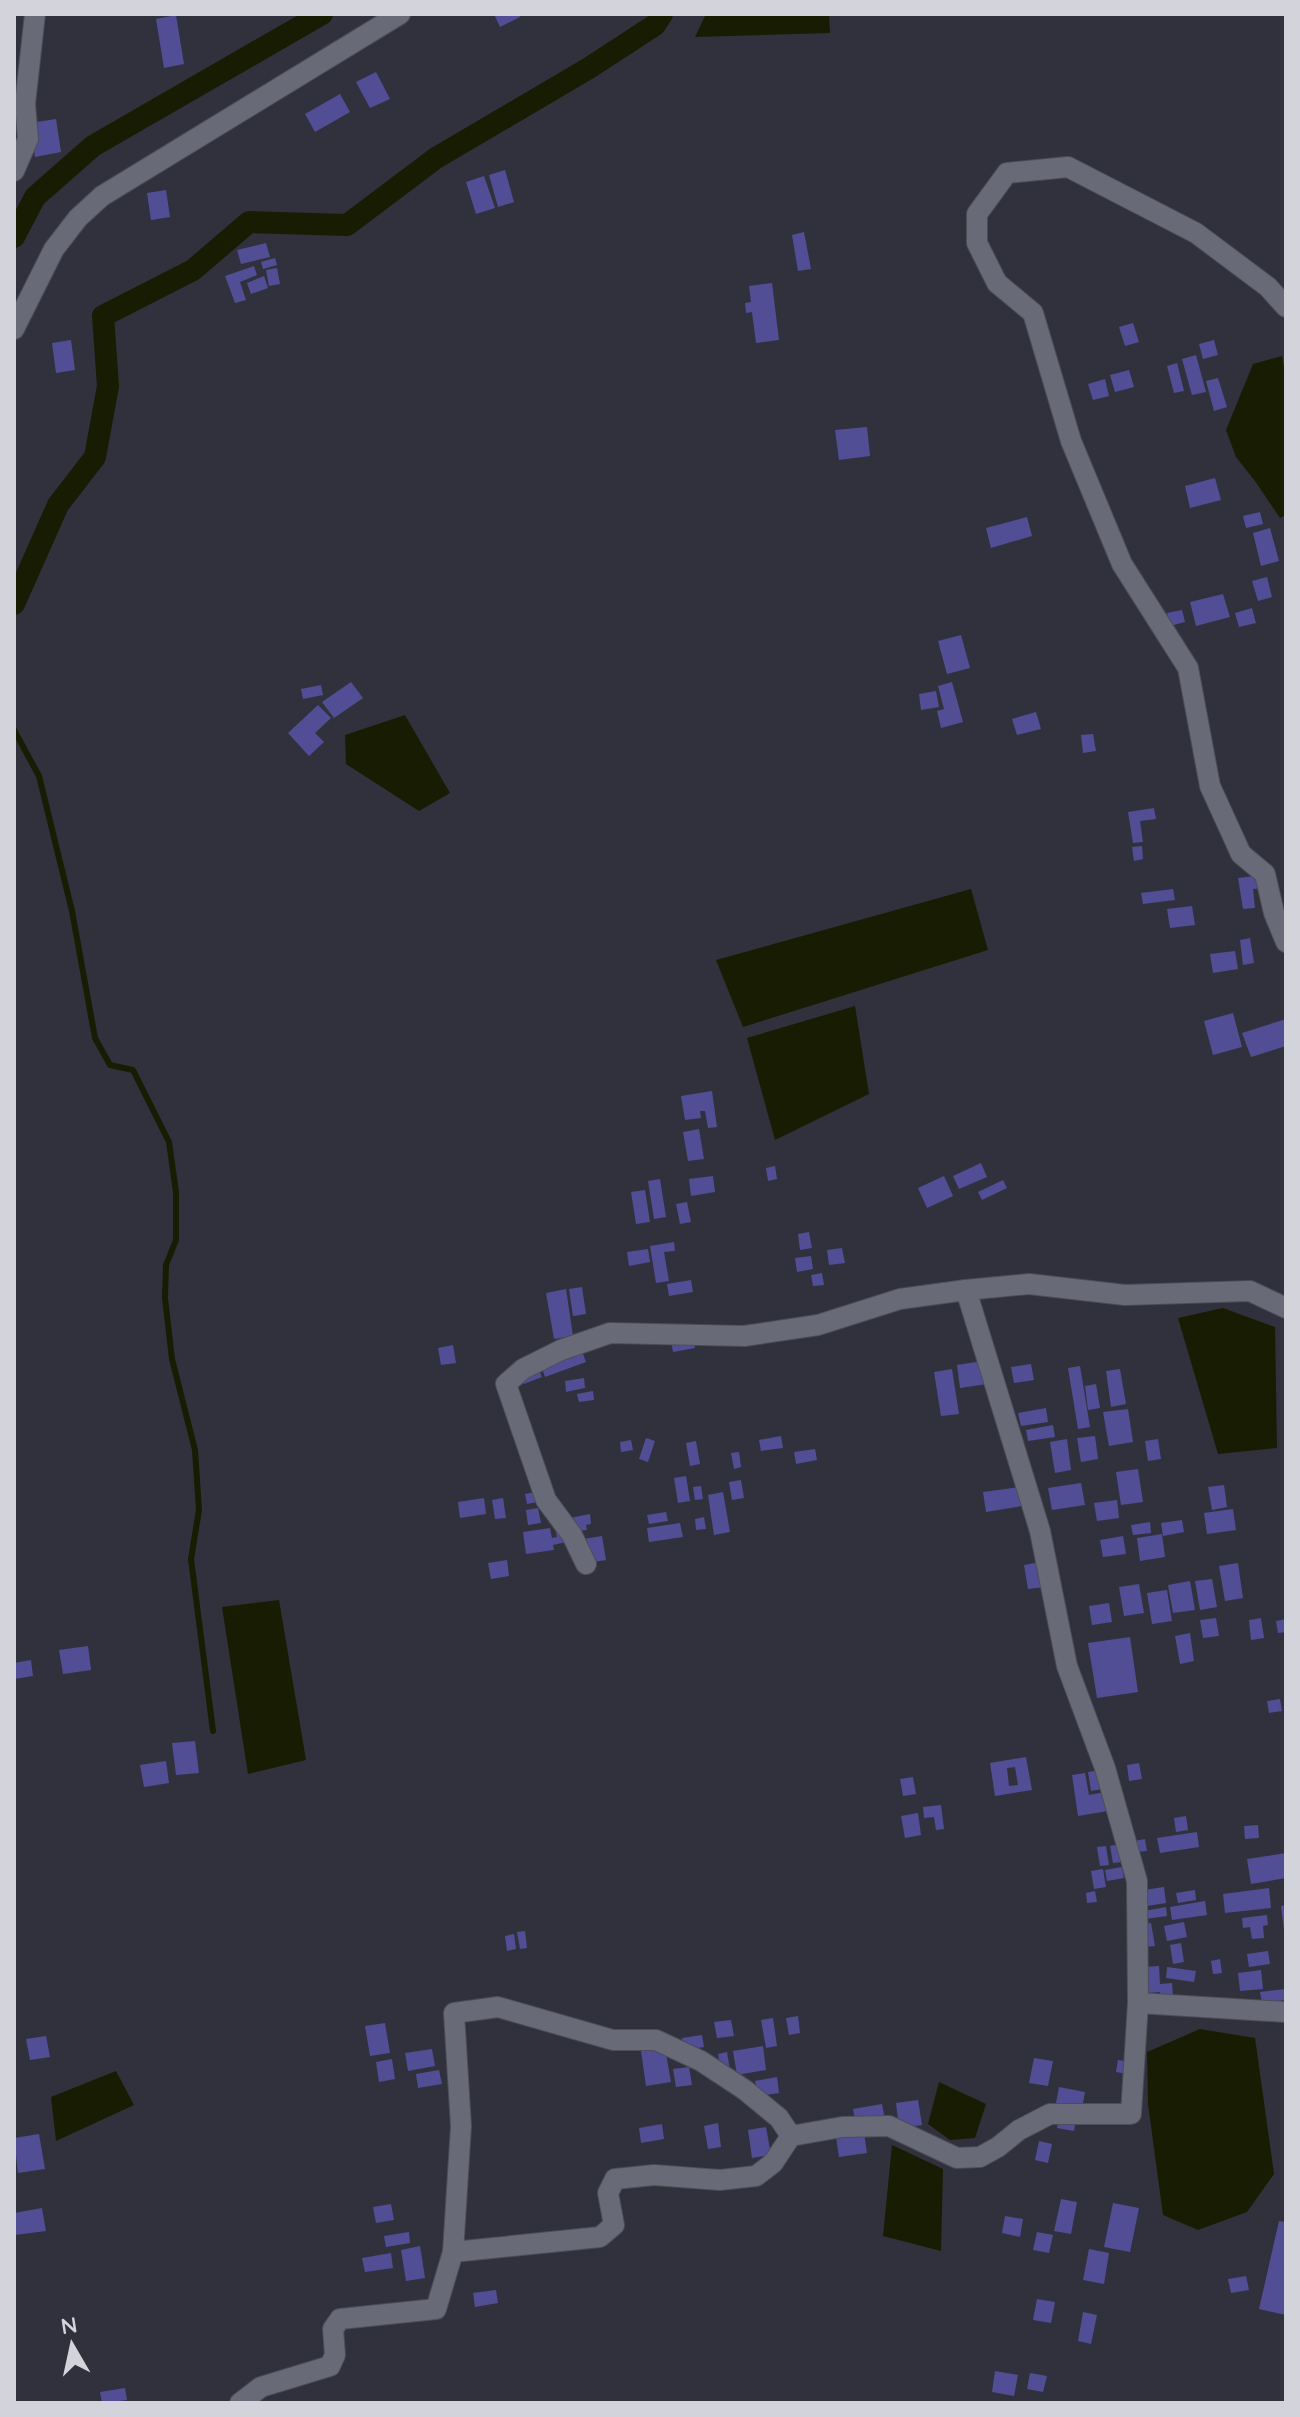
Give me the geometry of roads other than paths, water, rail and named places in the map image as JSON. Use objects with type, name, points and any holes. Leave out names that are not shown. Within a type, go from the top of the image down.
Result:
[{"type":"street","points":[[14,171],[28,139],[25,104],[35,14]]},
{"type":"street","points":[[14,329],[54,249],[78,218],[102,196],[400,14]]},
{"type":"street","points":[[1286,307],[1268,287],[1196,233],[1068,167],[1007,173],[977,214],[977,243],[997,283],[1033,313],[1071,441],[1122,564],[1188,668],[1210,786],[1241,854],[1265,874],[1274,913],[1286,942]]},
{"type":"street","points":[[586,1564],[572,1535],[546,1500],[506,1384],[523,1369],[561,1350],[610,1333],[744,1336],[818,1325],[900,1299],[1029,1284],[1125,1295],[1250,1291],[1286,1308]]},
{"type":"street","points":[[453,2252],[600,2237],[614,2225],[608,2193],[615,2179],[654,2175],[720,2180],[756,2176],[773,2163],[791,2136],[842,2127],[889,2126],[957,2158],[980,2157],[1019,2130],[1050,2114],[1131,2114],[1138,2003],[1137,1881],[1105,1768],[1067,1666],[1040,1531],[966,1290]]},
{"type":"street","points":[[1138,2003],[1286,2012]]},
{"type":"street","points":[[240,2403],[261,2387],[330,2366],[335,2355],[333,2329],[340,2319],[436,2309],[453,2252],[461,2126],[454,2013],[498,2007],[613,2040],[656,2040],[701,2061],[745,2090],[779,2118],[791,2136]]},
{"type":"waterway","points":[[14,237],[35,197],[93,146],[322,14]]},
{"type":"waterway","points":[[14,604],[58,505],[95,457],[108,386],[103,316],[193,270],[249,222],[347,225],[436,158],[589,68],[655,25],[662,14]]},
{"type":"waterway","points":[[14,730],[39,776],[72,911],[95,1038],[110,1065],[133,1070],[169,1142],[176,1192],[176,1240],[166,1265],[165,1298],[172,1359],[195,1450],[199,1510],[191,1559],[213,1731]]}]
